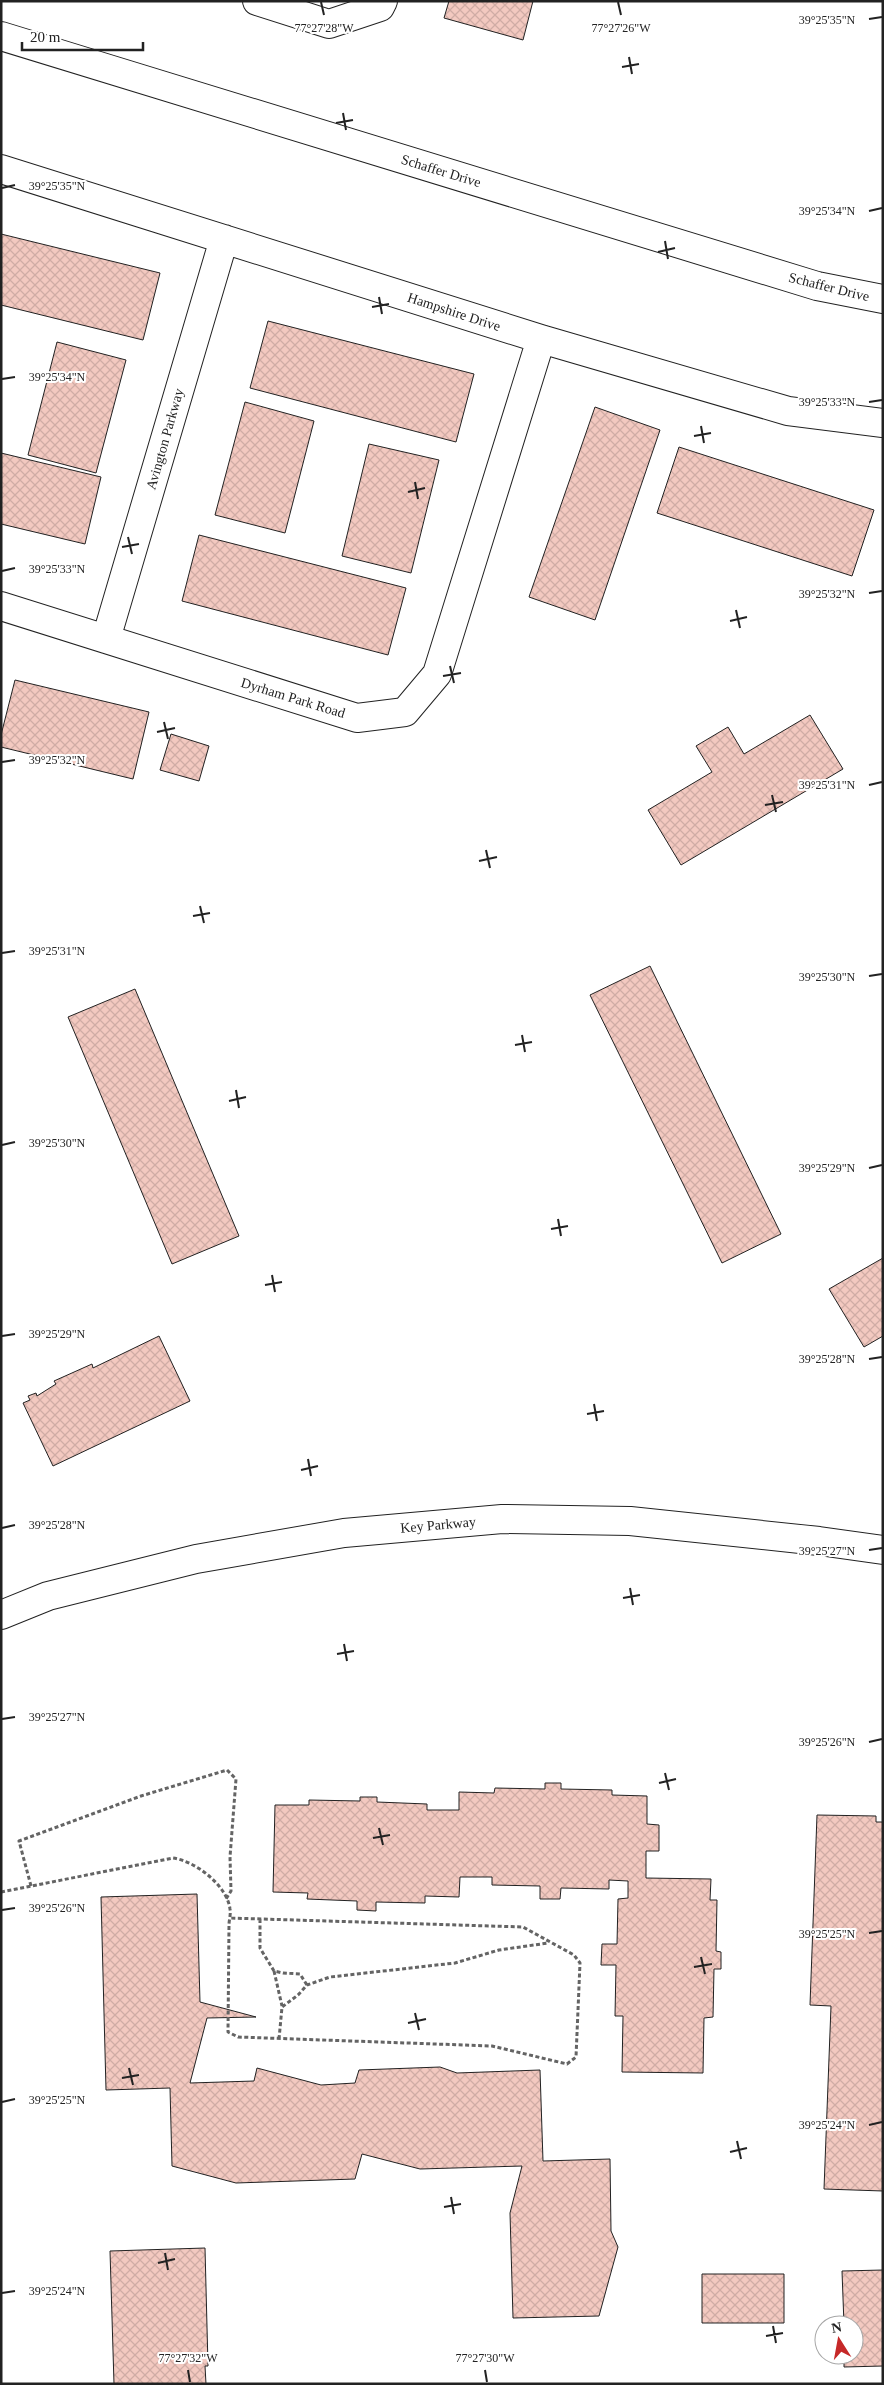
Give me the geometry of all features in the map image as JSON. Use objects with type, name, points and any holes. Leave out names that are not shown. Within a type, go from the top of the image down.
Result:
[{"type":"street","points":[[257,1],[329,24],[380,7],[382,1]]},
{"type":"street","name":"Schaffer Drive","points":[[1,36],[817,286],[883,299]]},
{"type":"street","name":"Hampshire Drive","points":[[1,169],[541,339],[788,411],[883,423]]},
{"type":"street","name":"Avington Parkway","points":[[106,639],[224,239]]},
{"type":"street","name":"Dyrham Park Road","points":[[1,606],[357,718],[405,712],[437,674],[541,339]]},
{"type":"street","name":"Key Parkway","points":[[1,1615],[48,1596],[196,1559],[344,1533],[502,1519],[630,1521],[819,1541],[883,1550]]},
{"type":"path","points":[[31,1886],[19,1841],[141,1796],[227,1770],[236,1779],[230,1857],[231,1891],[226,1900]]},
{"type":"path","points":[[1,1892],[173,1858],[184,1859],[202,1869],[218,1886],[230,1907],[229,1918],[228,2032],[238,2038],[492,2046],[567,2064],[576,2057],[580,1963],[574,1956],[548,1943],[523,1927],[229,1918]]},
{"type":"path","points":[[260,1919],[260,1948],[274,1970],[282,2007],[279,2039]]},
{"type":"path","points":[[282,2007],[298,1996],[307,1985],[330,1978],[456,1963],[500,1950],[548,1943]]},
{"type":"path","points":[[274,1970],[283,1974],[300,1974],[307,1985]]},
{"type":"building","points":[[449,1],[533,1],[523,40],[444,18]]},
{"type":"building","points":[[1,234],[160,273],[143,340],[1,305]]},
{"type":"building","points":[[268,321],[474,374],[456,442],[250,388]]},
{"type":"building","points":[[57,342],[126,360],[96,473],[28,455]]},
{"type":"building","points":[[245,402],[314,421],[285,533],[215,515]]},
{"type":"building","points":[[595,407],[660,430],[595,620],[529,597]]},
{"type":"building","points":[[369,444],[439,460],[411,573],[342,556]]},
{"type":"building","points":[[679,447],[874,510],[852,576],[657,513]]},
{"type":"building","points":[[1,453],[101,477],[85,544],[1,524]]},
{"type":"building","points":[[199,535],[406,588],[388,655],[182,601]]},
{"type":"building","points":[[15,680],[149,712],[133,779],[1,747],[1,735]]},
{"type":"building","points":[[810,715],[843,769],[681,865],[648,810],[712,772],[696,746],[728,727],[744,754]]},
{"type":"building","points":[[171,734],[209,746],[199,781],[160,770]]},
{"type":"building","points":[[650,966],[781,1234],[722,1263],[590,995]]},
{"type":"building","points":[[135,989],[239,1236],[172,1264],[68,1017]]},
{"type":"building","points":[[883,1258],[883,1336],[864,1347],[829,1289]]},
{"type":"building","points":[[159,1336],[190,1401],[53,1466],[23,1403],[30,1400],[28,1396],[36,1393],[37,1396],[56,1384],[54,1381],[92,1364],[93,1368]]},
{"type":"building","points":[[545,1783],[561,1783],[561,1789],[612,1790],[612,1795],[647,1796],[647,1824],[659,1825],[659,1851],[646,1851],[646,1878],[711,1879],[710,1900],[717,1900],[716,1951],[721,1952],[721,1969],[714,1969],[713,2017],[704,2018],[703,2073],[622,2072],[623,2016],[615,2016],[616,1965],[601,1965],[602,1944],[617,1944],[618,1899],[628,1898],[628,1881],[609,1880],[609,1889],[561,1888],[560,1899],[540,1899],[540,1886],[492,1885],[492,1877],[460,1877],[459,1897],[425,1896],[425,1903],[376,1902],[376,1911],[357,1910],[357,1901],[307,1899],[308,1893],[273,1892],[275,1805],[309,1805],[309,1800],[360,1801],[360,1797],[377,1797],[377,1802],[427,1804],[427,1810],[459,1810],[459,1792],[494,1793],[495,1788],[545,1789]]},
{"type":"building","points":[[817,1815],[876,1816],[876,1822],[883,1822],[883,2191],[824,2189],[831,2006],[810,2005]]},
{"type":"building","points":[[197,1894],[200,2002],[256,2017],[207,2018],[190,2083],[254,2081],[257,2068],[321,2085],[355,2083],[359,2070],[440,2067],[457,2073],[540,2070],[543,2161],[610,2159],[611,2231],[618,2247],[599,2316],[513,2318],[510,2213],[522,2166],[420,2169],[362,2154],[355,2179],[236,2183],[172,2166],[170,2088],[106,2090],[101,1897]]},
{"type":"building","points":[[205,2248],[208,2366],[205,2366],[206,2384],[114,2384],[110,2251]]},
{"type":"building","points":[[883,2270],[883,2366],[844,2367],[844,2365],[864,2365],[864,2315],[844,2315],[842,2271]]},
{"type":"building","points":[[702,2274],[784,2274],[784,2323],[702,2323]]}]
